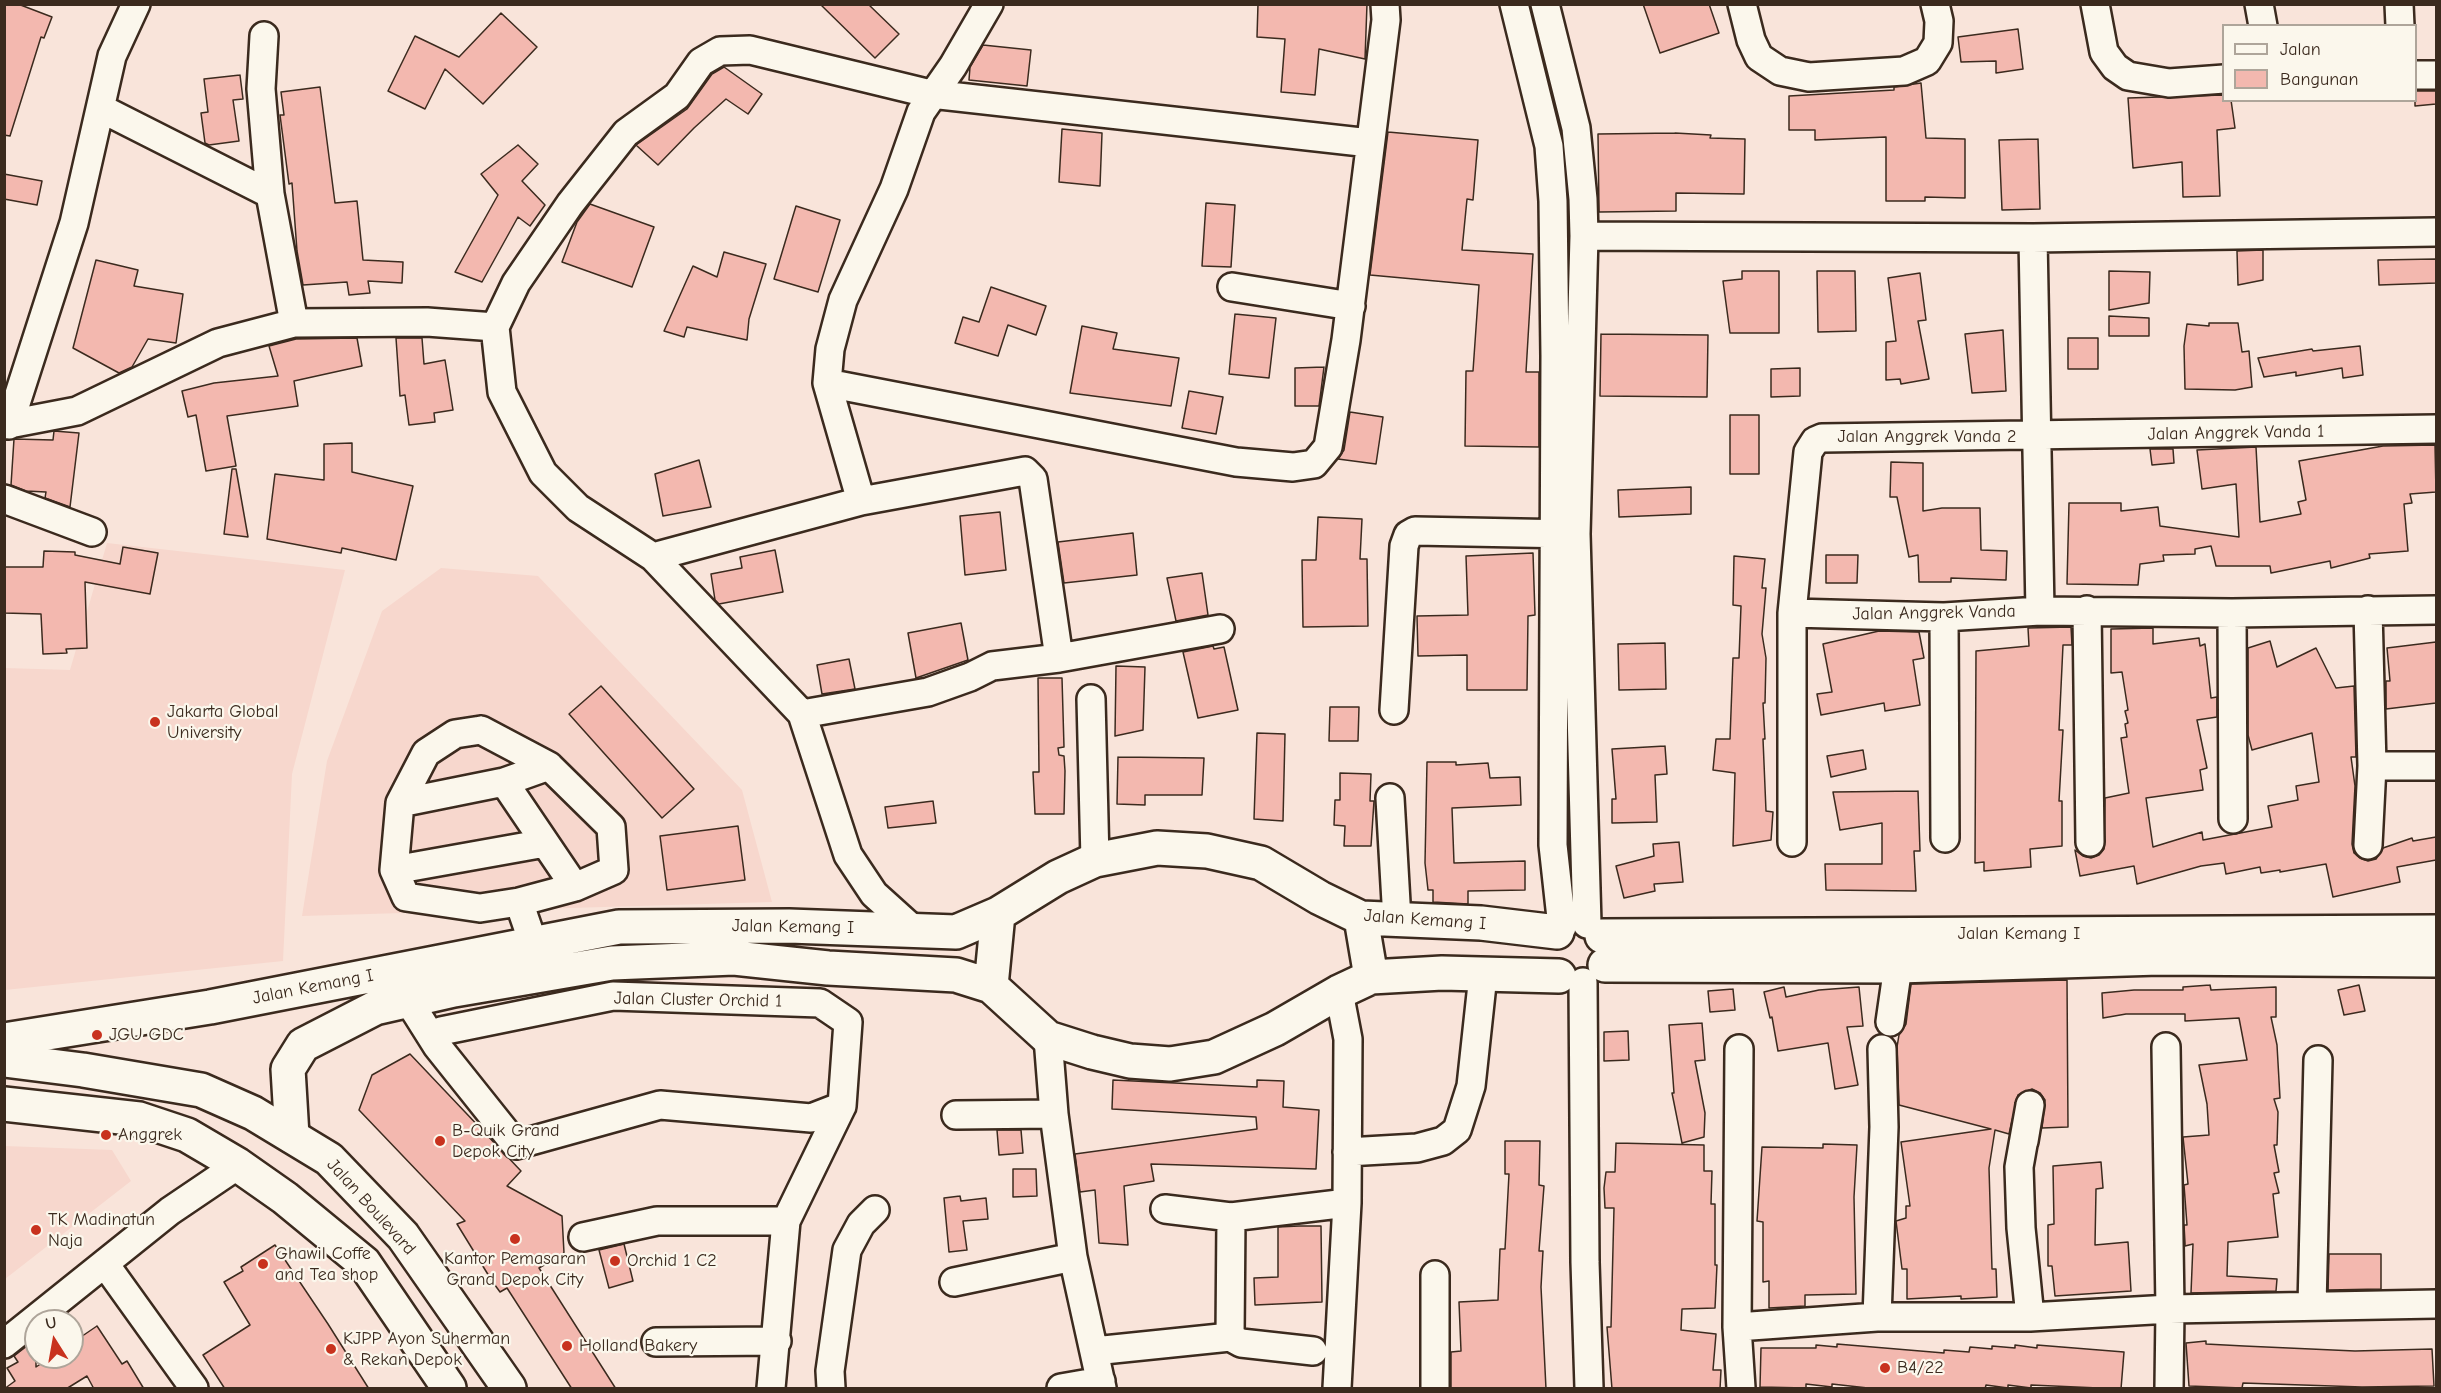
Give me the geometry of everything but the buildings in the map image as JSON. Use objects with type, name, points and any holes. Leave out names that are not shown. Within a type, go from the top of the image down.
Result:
[{"type":"street","points":[[136,4],[112,56],[102,109],[74,223],[7,425],[77,411],[218,343],[294,323],[427,322],[482,326]]},
{"type":"street","points":[[861,501],[827,383],[830,349],[843,300],[894,189],[921,112],[931,94],[953,66],[989,4]]},
{"type":"street","points":[[827,383],[1224,460],[1304,467],[1314,464],[1328,447],[1351,306],[1386,20],[1385,4]]},
{"type":"street","points":[[1514,4],[1549,146],[1555,356],[1564,534]]},
{"type":"street","points":[[1545,4],[1576,128],[1584,236],[1564,534],[1553,845],[1579,949],[1589,1389]]},
{"type":"street","points":[[1742,4],[1751,40],[1760,57],[1780,71],[1809,77],[1904,71],[1927,62],[1938,43],[1939,21],[1935,4]]},
{"type":"street","points":[[2095,4],[2104,52],[2115,67],[2128,76],[2169,82],[2222,80]]},
{"type":"street","points":[[2259,4],[2263,24]]},
{"type":"street","points":[[2399,4],[2400,24]]},
{"type":"street","points":[[264,36],[261,89],[270,194],[294,323]]},
{"type":"street","points":[[482,326],[516,283],[596,168],[626,132],[677,96],[710,55],[735,49],[750,50],[931,94],[1370,142]]},
{"type":"street","points":[[2417,75],[2436,75]]},
{"type":"street","points":[[102,109],[270,194]]},
{"type":"street","points":[[1584,236],[2033,238],[2436,232]]},
{"type":"street","name":"Jalan Anggrek Vanda","points":[[1792,613],[1944,617],[2040,611],[2034,437],[2033,238]]},
{"type":"street","points":[[1232,286],[1351,306]]},
{"type":"street","points":[[482,326],[502,392],[543,472],[578,508],[653,557],[802,714],[848,855],[874,894],[904,930]]},
{"type":"street","name":"Jalan Anggrek Vanda 1","points":[[2034,437],[2436,429]]},
{"type":"street","name":"Jalan Anggrek Vanda 2","points":[[1792,613],[1808,452],[1815,441],[1839,436],[2034,437]]},
{"type":"street","points":[[653,557],[861,501],[1025,471],[1030,473],[1033,479],[1059,658]]},
{"type":"street","points":[[4,499],[92,532]]},
{"type":"street","points":[[1394,710],[1404,546],[1408,535],[1415,531],[1564,534]]},
{"type":"street","points":[[2040,611],[2086,609],[2232,613],[2436,610]]},
{"type":"street","points":[[2086,609],[2090,842]]},
{"type":"street","points":[[2368,610],[2372,766],[2368,845]]},
{"type":"street","points":[[1792,613],[1792,842]]},
{"type":"street","points":[[2232,613],[2233,819]]},
{"type":"street","points":[[1944,617],[1945,838]]},
{"type":"street","points":[[802,714],[928,692],[970,677],[992,666],[1059,658],[1220,629]]},
{"type":"street","points":[[1091,699],[1095,860]]},
{"type":"street","points":[[481,730],[549,766],[611,826],[615,870],[575,887],[519,902],[480,908],[406,897],[394,870],[400,803],[426,753],[455,734],[481,730]]},
{"type":"street","points":[[400,803],[504,782],[549,766]]},
{"type":"street","points":[[2372,766],[2436,766]]},
{"type":"street","points":[[504,782],[575,887]]},
{"type":"street","points":[[1390,798],[1397,920]]},
{"type":"street","points":[[394,870],[545,843]]},
{"type":"street","name":"Jalan Kemang I","points":[[4,1040],[210,1007],[619,927],[789,926],[956,932],[998,914],[1050,882],[1095,860],[1157,848],[1207,851],[1261,863],[1320,898],[1361,918],[1480,923],[1579,949],[1898,966],[2159,958],[2436,960]]},
{"type":"street","points":[[519,902],[544,975]]},
{"type":"street","points":[[991,986],[998,914]]},
{"type":"street","points":[[1361,918],[1371,977]]},
{"type":"street","points":[[789,926],[789,964]]},
{"type":"street","name":"Jalan Kemang I","points":[[292,1136],[288,1069],[303,1045],[375,1008],[612,963],[734,958],[828,968],[956,975],[991,986],[1048,1038],[1130,1061],[1170,1064],[1214,1057],[1275,1029],[1339,992],[1371,977],[1443,973],[1483,975],[1579,949],[2436,932]]},
{"type":"street","points":[[1890,1022],[1898,966]]},
{"type":"street","points":[[1347,1152],[1417,1148],[1443,1141],[1457,1130],[1471,1086],[1483,975]]},
{"type":"street","points":[[1337,1389],[1347,1203],[1348,1039],[1339,992]]},
{"type":"street","name":"Jalan Cluster Orchid 1","points":[[437,1046],[441,1031],[613,996],[820,1003],[848,1022],[842,1106],[786,1221],[771,1389]]},
{"type":"street","points":[[408,1000],[437,1046],[516,1145],[660,1106],[811,1119],[842,1106]]},
{"type":"street","points":[[1048,1038],[1054,1114],[1073,1257],[1102,1385],[1061,1389]]},
{"type":"street","points":[[2166,1047],[2169,1389]]},
{"type":"street","points":[[1739,1049],[1737,1327],[1741,1389]]},
{"type":"street","points":[[1877,1317],[1884,1127],[1882,1049]]},
{"type":"street","name":"Jalan Boulevard","points":[[4,1060],[83,1070],[201,1090],[253,1113],[329,1159],[403,1236],[509,1389]]},
{"type":"street","points":[[2312,1306],[2318,1060]]},
{"type":"street","points":[[4,1104],[139,1119],[187,1135],[238,1165],[285,1198],[364,1263],[449,1389]]},
{"type":"street","points":[[956,1115],[1054,1114]]},
{"type":"street","points":[[2024,1141],[2019,1167],[2021,1228],[2030,1317]]},
{"type":"street","points":[[4,1344],[170,1211],[238,1165]]},
{"type":"street","points":[[1165,1209],[1230,1217],[1347,1203]]},
{"type":"street","points":[[831,1389],[830,1371],[847,1250],[861,1224],[875,1210]]},
{"type":"street","points":[[1230,1217],[1230,1337]]},
{"type":"street","points":[[584,1237],[657,1221],[786,1221]]},
{"type":"street","points":[[954,1282],[1073,1257]]},
{"type":"street","points":[[105,1264],[194,1389]]},
{"type":"street","points":[[1435,1275],[1435,1389]]},
{"type":"street","points":[[1737,1327],[1877,1317],[2030,1317],[2170,1309],[2436,1304]]},
{"type":"street","points":[[1094,1351],[1230,1337],[1241,1343],[1312,1352]]},
{"type":"street","points":[[656,1342],[777,1341]]},
{"type":"shaded area","name":"Jakarta Global University","points":[[107,543],[345,570],[292,774],[283,961],[5,990],[5,668],[70,670]]},
{"type":"shaded area","points":[[441,568],[538,576],[742,790],[772,902],[302,916],[327,761],[382,611]]},
{"type":"shaded area","name":"TK Madinatun Naja","points":[[5,1146],[112,1150],[131,1181],[5,1279]]},
{"type":"place","name":"Jakarta Global University","points":[[155,722]]},
{"type":"place","name":"JGU GDC","points":[[97,1035]]},
{"type":"place","name":"Anggrek","points":[[106,1135]]},
{"type":"place","name":"B-Quik Grand Depok City","points":[[440,1141]]},
{"type":"place","name":"TK Madinatun Naja","points":[[36,1230]]},
{"type":"place","name":"Kantor Pemasaran Grand Depok City","points":[[515,1239]]},
{"type":"place","name":"Orchid 1 C2","points":[[615,1261]]},
{"type":"place","name":"Ghawil Coffe and Tea shop","points":[[263,1264]]},
{"type":"place","name":"Holland Bakery","points":[[567,1346]]},
{"type":"place","name":"KJPP Ayon Suherman & Rekan Depok","points":[[331,1349]]},
{"type":"place","name":"B4/22","points":[[1885,1368]]}]
